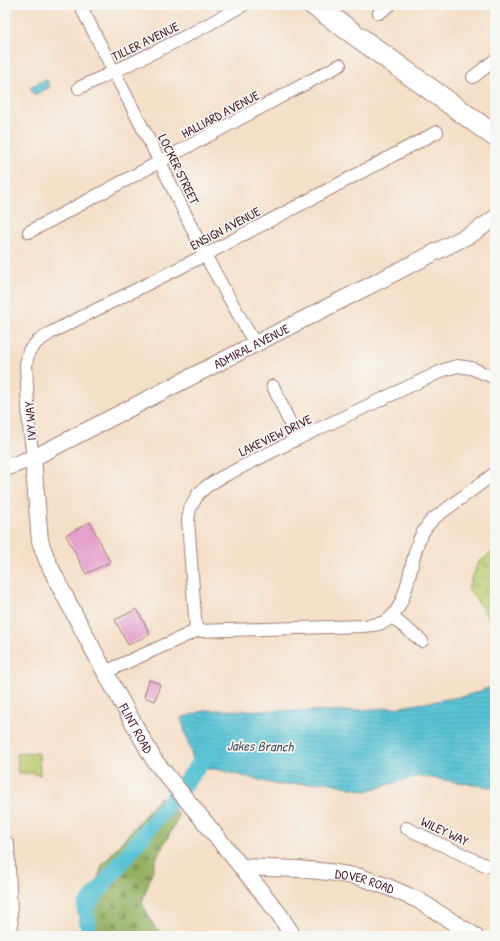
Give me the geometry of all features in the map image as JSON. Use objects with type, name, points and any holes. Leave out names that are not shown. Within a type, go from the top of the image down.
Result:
[{"type":"highway","points":[[314,5],[495,136]]},
{"type":"main road","points":[[5,845],[9,936]]},
{"type":"street","name":"LOCKER STREET","points":[[80,5],[160,162],[205,255],[255,344]]},
{"type":"street","name":"TILLER AVENUE","points":[[79,88],[214,22],[243,5]]},
{"type":"street","points":[[379,13],[390,5]]},
{"type":"street","points":[[473,77],[495,60]]},
{"type":"street","name":"HALLIARD AVENUE","points":[[29,232],[340,65]]},
{"type":"street","name":"ENSIGN AVENUE","points":[[29,351],[36,342],[52,332],[205,255],[437,132]]},
{"type":"street","name":"ADMIRAL AVENUE","points":[[5,468],[33,458],[475,232],[495,218]]},
{"type":"street","name":"IVY WAY","points":[[29,351],[26,364],[27,388],[29,428],[36,491]]},
{"type":"street","name":"LAKEVIEW DRIVE","points":[[196,631],[188,520],[190,509],[198,494],[207,486],[297,439],[444,370],[457,366],[471,368],[495,378]]},
{"type":"street","points":[[274,386],[297,439]]},
{"type":"street","points":[[105,672],[196,631],[363,626],[382,623],[392,617],[406,590],[419,540],[428,524],[432,519],[495,473]]},
{"type":"street","name":"FLINT ROAD","points":[[36,491],[40,541],[47,560],[105,672],[154,760],[242,867],[279,914],[294,936]]},
{"type":"street","points":[[392,617],[422,641]]},
{"type":"street","name":"WILEY WAY","points":[[406,828],[485,865],[495,867]]},
{"type":"street","name":"DOVER ROAD","points":[[242,867],[297,869],[360,877],[418,900],[475,936]]},
{"type":"green space","points":[[495,550],[495,627],[468,588],[478,563]]},
{"type":"green space","points":[[39,753],[40,775],[32,773],[18,773],[17,754]]},
{"type":"green space","points":[[161,796],[178,814],[178,819],[157,857],[142,903],[155,928],[167,936],[96,936],[91,903],[102,865]]},
{"type":"water","points":[[46,79],[50,87],[34,95],[30,87]]},
{"type":"water","points":[[495,686],[495,788],[419,776],[365,791],[327,782],[278,785],[216,769],[196,769],[181,718],[206,710],[348,711],[401,707],[465,696]]},
{"type":"water","points":[[85,908],[94,936],[84,936]]},
{"type":"building","points":[[90,522],[110,562],[86,574],[66,535]]},
{"type":"building","points":[[137,609],[150,634],[128,645],[115,620]]},
{"type":"building","points":[[149,680],[160,684],[155,701],[144,697]]},
{"type":"waterway","name":"Jakes Branch","points":[[90,936],[85,908],[209,751]]}]
